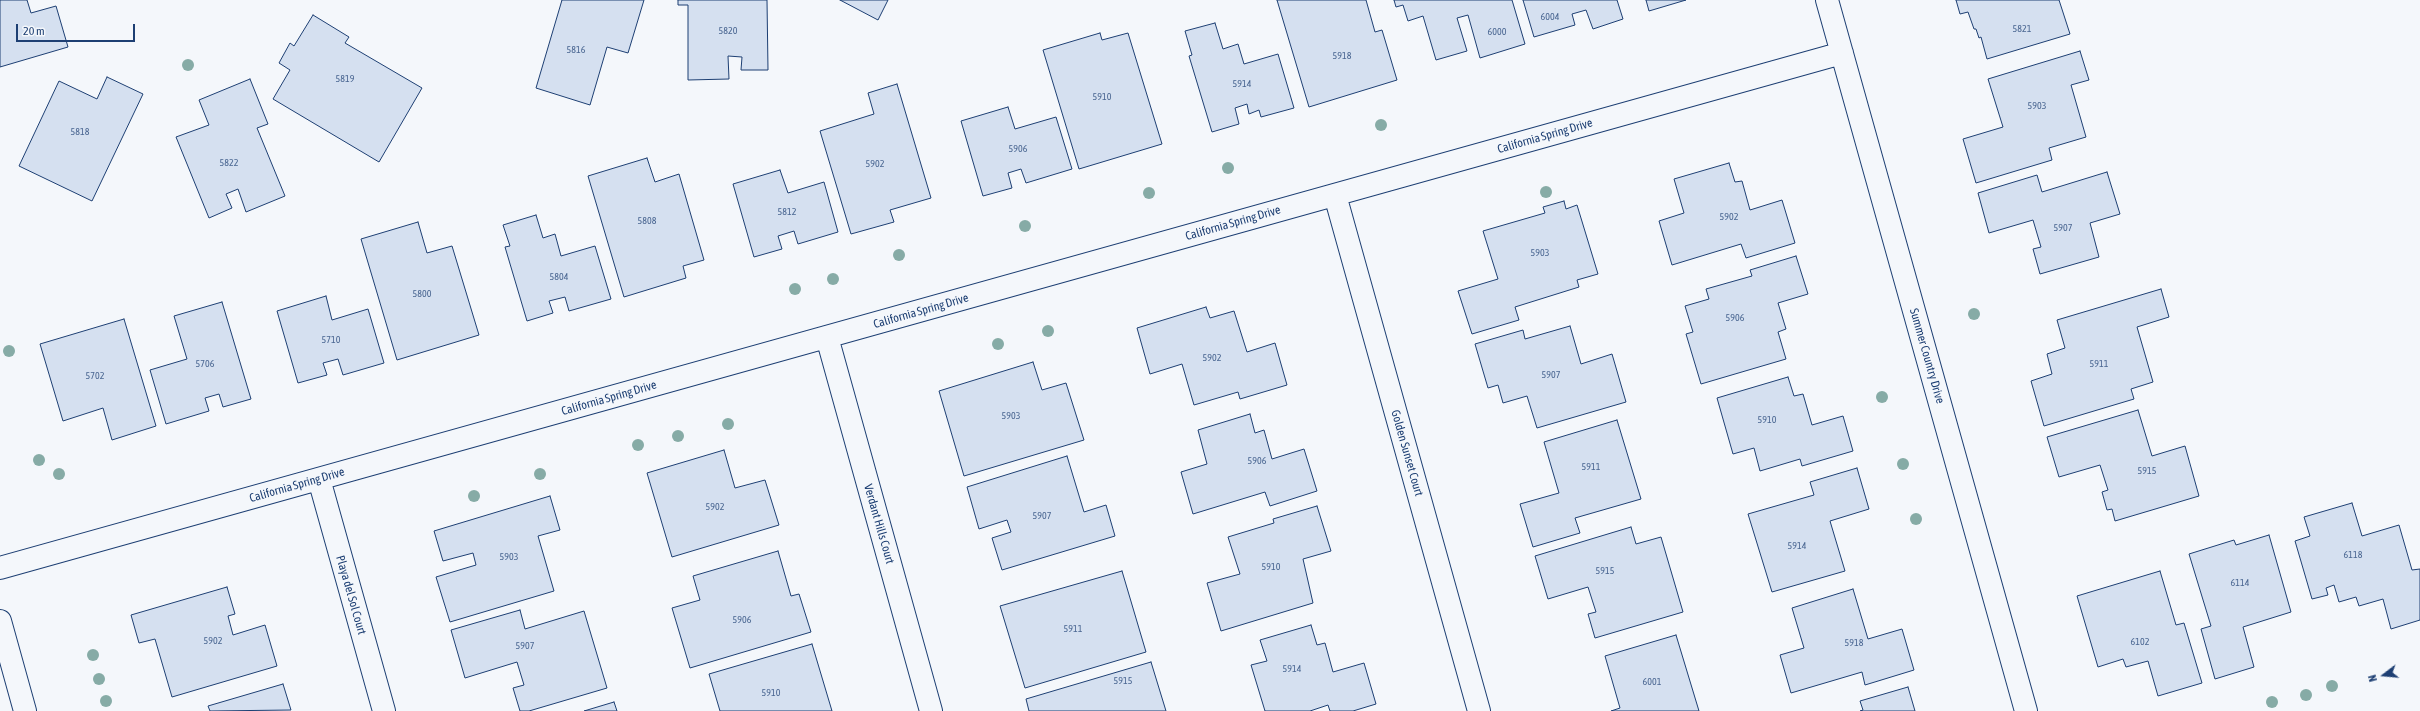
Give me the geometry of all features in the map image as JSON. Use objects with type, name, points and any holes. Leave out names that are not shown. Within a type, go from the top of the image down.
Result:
[{"type":"street","name":"Summer Country Drive","points":[[1827,0],[2026,711]]},
{"type":"street","name":"California Spring Drive","points":[[0,568],[1842,53]]},
{"type":"street","name":"Golden Sunset Court","points":[[1335,195],[1479,711]]},
{"type":"street","name":"Verdant Hills Court","points":[[827,337],[931,711]]},
{"type":"street","name":"Playa del Sol Court","points":[[319,479],[384,711]]},
{"type":"street","points":[[0,621],[25,711]]},
{"type":"building","points":[[0,0],[27,0],[31,13],[56,6],[68,47],[0,67]]},
{"type":"building","points":[[562,0],[644,0],[628,53],[607,47],[590,105],[536,88]]},
{"type":"building","points":[[678,0],[767,0],[768,70],[741,70],[742,57],[728,56],[729,79],[688,80],[688,5],[678,5]]},
{"type":"building","points":[[840,0],[888,0],[878,20]]},
{"type":"building","points":[[1277,0],[1366,0],[1375,32],[1382,30],[1397,80],[1309,107]]},
{"type":"building","points":[[1394,0],[1512,0],[1525,44],[1480,58],[1468,15],[1457,18],[1467,51],[1436,60],[1423,16],[1408,21],[1403,5],[1396,7]]},
{"type":"building","points":[[1523,0],[1617,0],[1623,19],[1593,29],[1586,10],[1572,14],[1575,25],[1534,37]]},
{"type":"building","points":[[1646,0],[1686,0],[1649,11]]},
{"type":"building","points":[[1956,0],[2059,0],[2070,34],[1987,59],[1981,37],[1979,38],[1976,29],[1974,29],[1968,12],[1960,14]]},
{"type":"building","points":[[313,15],[349,37],[345,43],[422,88],[379,162],[273,99],[290,70],[279,63],[290,43],[294,46]]},
{"type":"building","points":[[1215,23],[1223,49],[1238,44],[1244,64],[1278,54],[1294,108],[1261,117],[1259,110],[1249,114],[1247,104],[1235,108],[1239,124],[1212,132],[1189,56],[1192,55],[1185,31]]},
{"type":"building","points":[[1100,33],[1102,40],[1128,33],[1162,144],[1079,169],[1043,50]]},
{"type":"building","points":[[2080,51],[2089,80],[2071,85],[2086,137],[2049,148],[2052,160],[1976,183],[1963,139],[2003,127],[1988,79]]},
{"type":"building","points":[[107,77],[143,94],[92,201],[19,166],[59,81],[97,99]]},
{"type":"building","points":[[250,79],[268,124],[257,128],[285,196],[246,212],[238,189],[226,194],[232,208],[209,218],[176,137],[209,125],[199,100]]},
{"type":"building","points":[[897,84],[931,198],[890,210],[894,222],[851,234],[820,131],[874,114],[868,93]]},
{"type":"building","points":[[1008,107],[1015,129],[1056,117],[1072,169],[1026,183],[1021,169],[1008,173],[1012,188],[983,196],[961,121]]},
{"type":"building","points":[[647,158],[655,182],[679,174],[704,260],[683,266],[686,278],[624,297],[588,176]]},
{"type":"building","points":[[1729,163],[1735,182],[1742,181],[1750,210],[1782,200],[1795,243],[1746,258],[1741,244],[1672,265],[1659,221],[1684,213],[1674,179]]},
{"type":"building","points":[[780,170],[788,193],[824,182],[838,232],[798,244],[794,231],[778,236],[782,249],[754,257],[733,184]]},
{"type":"building","points":[[2107,172],[2120,214],[2090,223],[2099,257],[2040,274],[2033,249],[2041,247],[2033,220],[1989,233],[1978,193],[2037,175],[2042,192]]},
{"type":"building","points":[[1564,201],[1566,209],[1577,205],[1598,274],[1577,280],[1579,287],[1515,307],[1519,320],[1472,334],[1458,291],[1498,279],[1483,231],[1545,213],[1543,207]]},
{"type":"building","points":[[536,215],[543,238],[555,234],[561,256],[595,246],[611,299],[569,311],[565,297],[549,301],[553,313],[527,321],[505,247],[510,246],[503,225]]},
{"type":"building","points":[[418,222],[427,253],[452,246],[479,335],[397,360],[361,239]]},
{"type":"building","points":[[1796,256],[1808,294],[1778,303],[1786,329],[1778,332],[1786,359],[1701,384],[1686,334],[1693,332],[1685,306],[1709,299],[1706,289],[1752,276],[1750,270]]},
{"type":"building","points":[[2161,289],[2169,317],[2137,327],[2153,382],[2131,389],[2134,399],[2044,426],[2031,381],[2052,374],[2047,354],[2065,348],[2057,320]]},
{"type":"building","points":[[326,296],[332,320],[368,309],[384,363],[343,375],[338,359],[323,363],[327,375],[298,383],[277,311]]},
{"type":"building","points":[[222,302],[251,399],[223,407],[219,394],[205,398],[209,411],[166,424],[150,370],[187,359],[174,316]]},
{"type":"building","points":[[1206,307],[1210,318],[1234,311],[1247,352],[1275,343],[1287,385],[1240,399],[1238,392],[1194,405],[1182,364],[1150,374],[1137,328]]},
{"type":"building","points":[[124,319],[156,426],[112,440],[103,408],[63,421],[40,344]]},
{"type":"building","points":[[1570,326],[1581,364],[1612,354],[1626,402],[1537,428],[1527,396],[1503,403],[1498,385],[1488,388],[1475,344],[1523,330],[1525,339]]},
{"type":"building","points":[[1033,362],[1042,390],[1066,383],[1084,440],[964,476],[939,391]]},
{"type":"building","points":[[1788,377],[1794,396],[1803,394],[1812,425],[1843,416],[1853,451],[1802,466],[1800,459],[1760,471],[1754,448],[1733,454],[1717,398]]},
{"type":"building","points":[[2138,410],[2152,456],[2185,446],[2199,496],[2115,521],[2112,509],[2107,510],[2102,492],[2108,490],[2100,465],[2059,477],[2047,437]]},
{"type":"building","points":[[1250,414],[1255,433],[1264,430],[1272,459],[1304,449],[1317,491],[1270,506],[1265,492],[1193,514],[1181,472],[1207,464],[1198,430]]},
{"type":"building","points":[[1617,420],[1641,499],[1575,518],[1580,533],[1533,547],[1520,504],[1559,493],[1544,442]]},
{"type":"building","points":[[724,450],[735,488],[765,480],[779,525],[672,557],[647,473]]},
{"type":"building","points":[[1067,456],[1084,512],[1106,505],[1115,536],[1002,570],[992,538],[1011,532],[1007,520],[979,529],[967,487]]},
{"type":"building","points":[[1857,468],[1869,509],[1830,521],[1845,571],[1772,592],[1748,514],[1814,495],[1810,482]]},
{"type":"building","points":[[550,496],[560,530],[538,536],[554,591],[450,622],[436,577],[476,565],[473,553],[443,561],[434,531]]},
{"type":"building","points":[[2352,503],[2362,536],[2399,525],[2412,570],[2420,569],[2420,620],[2391,629],[2383,599],[2359,606],[2356,597],[2339,602],[2334,585],[2326,588],[2328,595],[2312,599],[2295,541],[2310,536],[2304,517]]},
{"type":"building","points":[[1317,506],[1331,551],[1303,559],[1313,603],[1221,631],[1207,583],[1240,574],[1228,537],[1274,523],[1273,519]]},
{"type":"building","points":[[1631,527],[1636,544],[1661,537],[1683,612],[1595,638],[1588,614],[1596,612],[1588,587],[1548,599],[1535,556]]},
{"type":"building","points":[[2269,535],[2291,612],[2243,627],[2254,667],[2215,679],[2201,629],[2211,626],[2189,554],[2234,540],[2236,545]]},
{"type":"building","points":[[778,551],[791,596],[799,594],[811,632],[690,668],[672,608],[700,600],[693,576]]},
{"type":"building","points":[[1122,571],[1146,652],[1025,688],[1000,606]]},
{"type":"building","points":[[2160,571],[2176,625],[2184,623],[2202,683],[2158,696],[2148,661],[2126,667],[2123,659],[2098,667],[2077,596]]},
{"type":"building","points":[[227,587],[235,614],[228,616],[233,635],[265,625],[277,666],[172,697],[155,639],[139,643],[131,615]]},
{"type":"building","points":[[1853,589],[1868,639],[1902,629],[1914,670],[1865,685],[1862,672],[1791,693],[1780,655],[1804,648],[1792,608]]},
{"type":"building","points":[[520,610],[525,629],[584,611],[607,688],[529,711],[520,711],[513,688],[524,685],[517,662],[465,678],[451,630]]},
{"type":"building","points":[[1311,625],[1317,645],[1325,643],[1333,672],[1364,663],[1376,704],[1353,711],[1330,711],[1328,705],[1310,711],[1265,711],[1251,665],[1267,661],[1260,640]]},
{"type":"building","points":[[1676,635],[1699,711],[1611,711],[1620,708],[1605,656]]},
{"type":"building","points":[[812,644],[832,711],[720,711],[709,674]]},
{"type":"building","points":[[1151,662],[1166,711],[1029,711],[1026,699]]},
{"type":"building","points":[[283,684],[291,710],[210,711],[208,706]]},
{"type":"building","points":[[1908,687],[1915,711],[1860,711],[1863,710],[1860,701]]},
{"type":"building","points":[[614,702],[617,711],[584,711]]}]
